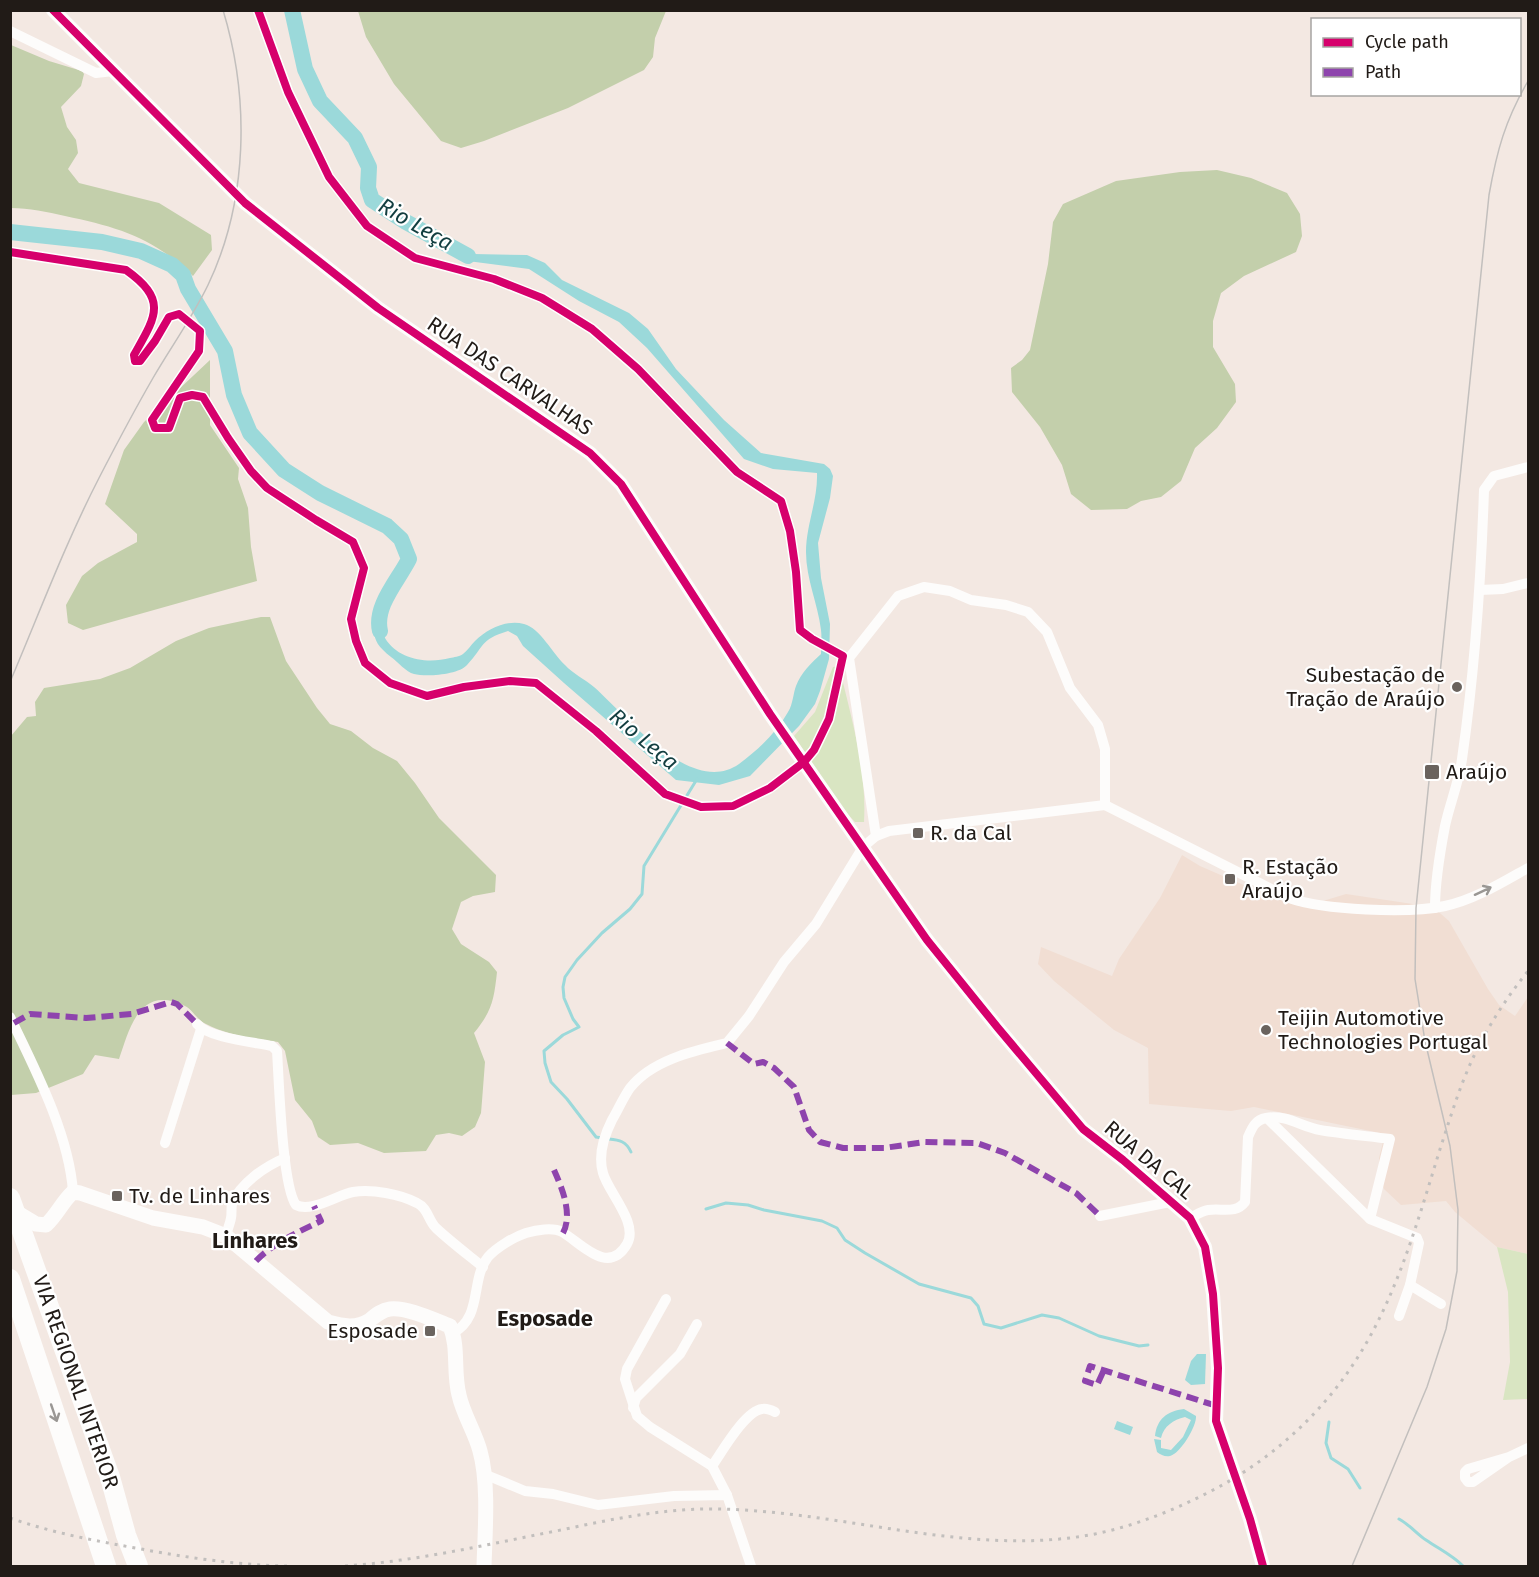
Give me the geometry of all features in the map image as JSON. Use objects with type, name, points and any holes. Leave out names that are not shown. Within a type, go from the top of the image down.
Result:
[{"type":"highway","name":"VIA REGIONAL INTERIOR","points":[[10,1198],[143,1565]]},
{"type":"highway","name":"VIA REGIONAL INTERIOR","points":[[10,1280],[105,1564]]},
{"type":"main road","points":[[10,1209],[36,1224],[46,1225],[73,1192],[153,1218],[203,1227],[226,1236],[328,1322],[347,1327],[366,1322],[383,1311],[393,1308],[428,1317],[450,1326],[453,1333],[459,1396],[480,1450],[484,1474],[485,1563]]},
{"type":"street","name":"RUA DAS CARVALHAS","points":[[53,10],[245,202],[378,308],[590,453],[621,484],[770,714],[863,847]]},
{"type":"street","points":[[10,32],[96,73],[112,71]]},
{"type":"street","points":[[1435,908],[1445,826],[1462,762],[1478,630],[1484,490],[1494,476],[1528,467]]},
{"type":"street","points":[[1480,590],[1503,590],[1528,583]]},
{"type":"street","points":[[876,836],[849,658],[898,596],[924,587],[950,591],[971,600],[1006,605],[1028,612],[1047,632],[1070,688],[1098,725],[1105,749],[1105,805]]},
{"type":"street","points":[[453,1333],[465,1323],[475,1305],[483,1267],[488,1257],[513,1239],[527,1233],[554,1229],[597,1257],[611,1257],[622,1250],[627,1244],[629,1233],[622,1208],[604,1176],[601,1165],[605,1138],[629,1090],[644,1073],[677,1057],[727,1043],[749,1016],[784,962],[816,924],[863,847],[876,836],[889,831],[1105,805],[1289,898],[1305,903],[1364,908],[1445,906],[1482,892],[1528,868]]},
{"type":"street","name":"RUA DA CAL","points":[[863,847],[927,940],[1083,1129],[1190,1218],[1205,1247],[1213,1294],[1218,1368],[1216,1421],[1250,1519],[1263,1566]]},
{"type":"street","points":[[10,1017],[50,1104],[72,1175],[73,1192]]},
{"type":"street","points":[[165,1143],[199,1026],[228,1037],[272,1046],[276,1048],[290,1193],[296,1205],[309,1208],[344,1194],[363,1191],[387,1194],[415,1202],[426,1210],[436,1227],[483,1267]]},
{"type":"street","points":[[1267,1118],[1370,1219],[1417,1238],[1419,1243],[1410,1285],[1399,1316]]},
{"type":"street","points":[[1190,1218],[1206,1210],[1240,1208],[1245,1202],[1248,1137],[1252,1128],[1258,1121],[1267,1118],[1284,1118],[1318,1130],[1390,1139],[1370,1219]]},
{"type":"street","points":[[226,1236],[232,1204],[240,1192],[253,1178],[285,1158]]},
{"type":"street","points":[[1100,1216],[1170,1202]]},
{"type":"street","points":[[1410,1285],[1441,1304]]},
{"type":"street","points":[[666,1299],[627,1369],[625,1379],[633,1408],[637,1416],[650,1427],[712,1466],[727,1495],[751,1566]]},
{"type":"street","points":[[633,1408],[636,1398],[680,1354],[697,1324]]},
{"type":"street","points":[[712,1466],[747,1418],[755,1411],[764,1408],[775,1412]]},
{"type":"street","points":[[1509,1457],[1528,1448]]},
{"type":"street","points":[[484,1474],[525,1491],[553,1494],[598,1505],[674,1496],[727,1495]]},
{"type":"shaded area","points":[[1182,855],[1200,866],[1295,905],[1326,910],[1323,901],[1346,894],[1433,907],[1449,921],[1499,1005],[1515,1016],[1528,997],[1528,1254],[1497,1247],[1455,1212],[1446,1201],[1401,1205],[1384,1189],[1379,1173],[1379,1158],[1383,1142],[1380,1133],[1254,1107],[1231,1111],[1149,1104],[1148,1048],[1114,1030],[1054,981],[1038,964],[1041,947],[1112,976],[1119,959],[1160,898]]},
{"type":"green space","points":[[358,10],[666,11],[655,38],[653,57],[644,70],[568,108],[461,148],[441,141],[394,84],[366,37]]},
{"type":"green space","points":[[11,45],[49,61],[82,71],[84,74],[81,86],[61,107],[67,127],[76,140],[78,153],[68,169],[79,183],[159,203],[211,235],[212,250],[193,276],[164,252],[119,230],[52,213],[11,208]]},
{"type":"green space","points":[[1217,170],[1251,178],[1287,193],[1300,214],[1302,236],[1296,252],[1244,276],[1221,293],[1213,321],[1213,347],[1235,384],[1236,402],[1217,428],[1195,448],[1181,481],[1161,497],[1141,501],[1127,509],[1091,510],[1071,494],[1062,465],[1040,427],[1012,392],[1011,368],[1030,350],[1048,264],[1053,222],[1063,204],[1116,181],[1180,172]]},
{"type":"green space","points":[[210,360],[210,425],[239,468],[238,479],[248,508],[257,581],[83,630],[68,623],[66,605],[82,576],[98,563],[137,542],[137,534],[105,504],[124,450],[144,422]]},
{"type":"green space","points":[[270,617],[286,661],[330,724],[351,731],[373,748],[397,761],[439,818],[496,875],[495,892],[473,896],[461,902],[452,929],[461,944],[489,962],[497,972],[491,1005],[474,1033],[485,1062],[481,1113],[475,1127],[462,1136],[449,1133],[436,1135],[426,1151],[384,1153],[358,1143],[330,1145],[318,1137],[312,1121],[295,1100],[285,1051],[278,1042],[241,1036],[214,1028],[203,1022],[185,1006],[170,1001],[157,1000],[139,1012],[119,1059],[95,1055],[83,1074],[36,1093],[11,1095],[11,736],[27,717],[36,716],[35,702],[44,688],[100,679],[130,668],[176,641],[209,628]]},
{"type":"green space","points":[[839,666],[861,763],[864,822],[855,822],[844,810],[794,736],[815,712],[833,667]]},
{"type":"green space","points":[[1497,1247],[1528,1254],[1528,1399],[1503,1400],[1510,1362],[1508,1292]]},
{"type":"water","points":[[452,243],[473,254],[527,255],[545,263],[562,280],[629,313],[648,329],[676,369],[724,420],[761,453],[824,464],[830,469],[833,476],[830,498],[818,543],[821,578],[830,624],[829,659],[815,704],[799,726],[750,776],[719,785],[676,780],[523,646],[517,636],[508,631],[492,637],[483,644],[463,668],[434,675],[419,675],[408,671],[384,651],[377,641],[374,631],[378,610],[382,611],[384,635],[391,645],[405,656],[423,660],[441,660],[460,656],[491,629],[504,624],[518,623],[530,626],[568,668],[594,687],[660,748],[680,762],[700,770],[720,772],[739,764],[772,734],[790,709],[796,686],[801,677],[821,654],[821,630],[808,572],[806,552],[817,473],[773,469],[744,459],[647,348],[619,322],[579,301],[529,269],[460,260],[444,249]]},
{"type":"water","points":[[1197,1354],[1206,1354],[1205,1384],[1191,1385],[1185,1380],[1191,1361]]},
{"type":"water","points":[[1184,1409],[1196,1416],[1191,1433],[1174,1454],[1162,1455],[1157,1452],[1154,1439],[1161,1440],[1161,1448],[1171,1450],[1183,1437],[1191,1420],[1185,1417],[1173,1422],[1164,1430],[1161,1438],[1155,1436],[1158,1425],[1168,1414]]},
{"type":"water","points":[[1117,1421],[1133,1427],[1130,1435],[1114,1429]]},
{"type":"waterway","name":"Rio Leça","points":[[292,10],[305,69],[320,101],[355,138],[369,167],[368,188],[372,200],[406,222],[468,256]]},
{"type":"waterway","name":"Rio Leça","points":[[10,232],[102,242],[141,251],[172,265],[183,275],[188,289],[225,351],[234,395],[250,433],[284,470],[320,493],[387,526],[401,539],[409,559],[380,612],[380,631]]},
{"type":"waterway","points":[[602,1138],[596,1137],[551,1082],[544,1051],[563,1035],[579,1027],[564,998],[565,977],[602,933],[630,909],[642,894],[644,866],[697,779]]},
{"type":"waterway","points":[[609,1139],[622,1142],[631,1152]]},
{"type":"waterway","points":[[706,1209],[726,1203],[748,1205],[822,1221],[837,1228],[845,1240],[865,1253],[919,1284],[971,1298],[978,1306],[984,1324],[1001,1328],[1042,1315],[1059,1318],[1099,1336],[1139,1346],[1148,1345]]},
{"type":"waterway","points":[[1329,1422],[1326,1443],[1331,1458],[1348,1469],[1360,1488]]},
{"type":"waterway","points":[[1399,1519],[1463,1566]]},
{"type":"tram line","points":[[10,682],[87,503],[146,390],[202,297],[221,253],[231,219],[241,149],[238,79],[223,10]]},
{"type":"tram line","points":[[1521,94],[1528,81]]},
{"type":"tram line","points":[[1352,1566],[1427,1387],[1446,1329],[1457,1271],[1458,1210],[1450,1146],[1425,1041],[1415,979],[1416,908],[1489,195],[1503,136],[1520,96]]},
{"type":"railway","points":[[345,1566],[426,1556],[632,1516],[703,1509],[801,1516],[948,1537],[1046,1540],[1095,1534],[1127,1526],[1172,1510],[1201,1496],[1235,1478],[1290,1437],[1322,1405],[1350,1369],[1380,1317],[1393,1289],[1414,1233],[1462,1083],[1472,1060],[1493,1020],[1528,971]]},
{"type":"railway","points":[[10,1518],[75,1536],[159,1552],[232,1563],[287,1566]]},
{"type":"marked path","points":[[14,1023],[30,1014],[86,1018],[132,1014],[171,1002],[177,1004],[197,1024]]},
{"type":"marked path","points":[[727,1043],[754,1064],[763,1062],[774,1068],[794,1087],[809,1130],[820,1142],[843,1148],[884,1148],[925,1142],[977,1143],[1005,1153],[1076,1193],[1100,1216]]},
{"type":"marked path","points":[[554,1170],[567,1209],[566,1226],[563,1233]]},
{"type":"marked path","points":[[256,1261],[278,1243],[321,1221],[314,1206]]},
{"type":"marked path","points":[[1103,1372],[1097,1385],[1085,1381],[1090,1366],[1217,1406]]},
{"type":"cycle path","points":[[53,10],[245,203],[378,308],[590,453],[621,484],[770,714],[927,940],[1083,1129],[1190,1218],[1205,1247],[1213,1294],[1218,1368],[1216,1421],[1250,1519],[1263,1566]]},
{"type":"cycle path","points":[[10,252],[126,270],[139,281],[148,290],[154,309],[148,329],[134,355],[135,361],[140,361],[169,317],[179,314],[200,331],[199,351],[152,420],[155,428],[169,428],[180,398],[192,395],[203,397],[251,471],[267,488],[353,542],[364,568],[351,619],[356,641],[365,663],[390,683],[427,696],[464,687],[510,681],[536,683],[596,731],[665,794],[701,807],[733,806],[770,788],[804,762],[814,750],[829,719],[843,656],[800,630],[796,572],[790,531],[781,501],[737,472],[638,369],[592,329],[542,298],[494,279],[415,258],[367,226],[329,177],[288,92],[258,10]]},
{"type":"place","name":"Subestação de Tração de Araújo","points":[[1457,687]]},
{"type":"place","name":"Araújo","points":[[1432,772]]},
{"type":"place","name":"R. da Cal","points":[[918,833]]},
{"type":"place","name":"R. Estação Araújo","points":[[1230,879]]},
{"type":"place","name":"Teijin Automotive Technologies Portugal","points":[[1266,1030]]},
{"type":"place","name":"Tv. de Linhares","points":[[117,1196]]},
{"type":"place","name":"Esposade","points":[[430,1331]]},
{"type":"district","name":"Linhares","points":[[255,1240]]},
{"type":"district","name":"Esposade","points":[[545,1318]]}]
